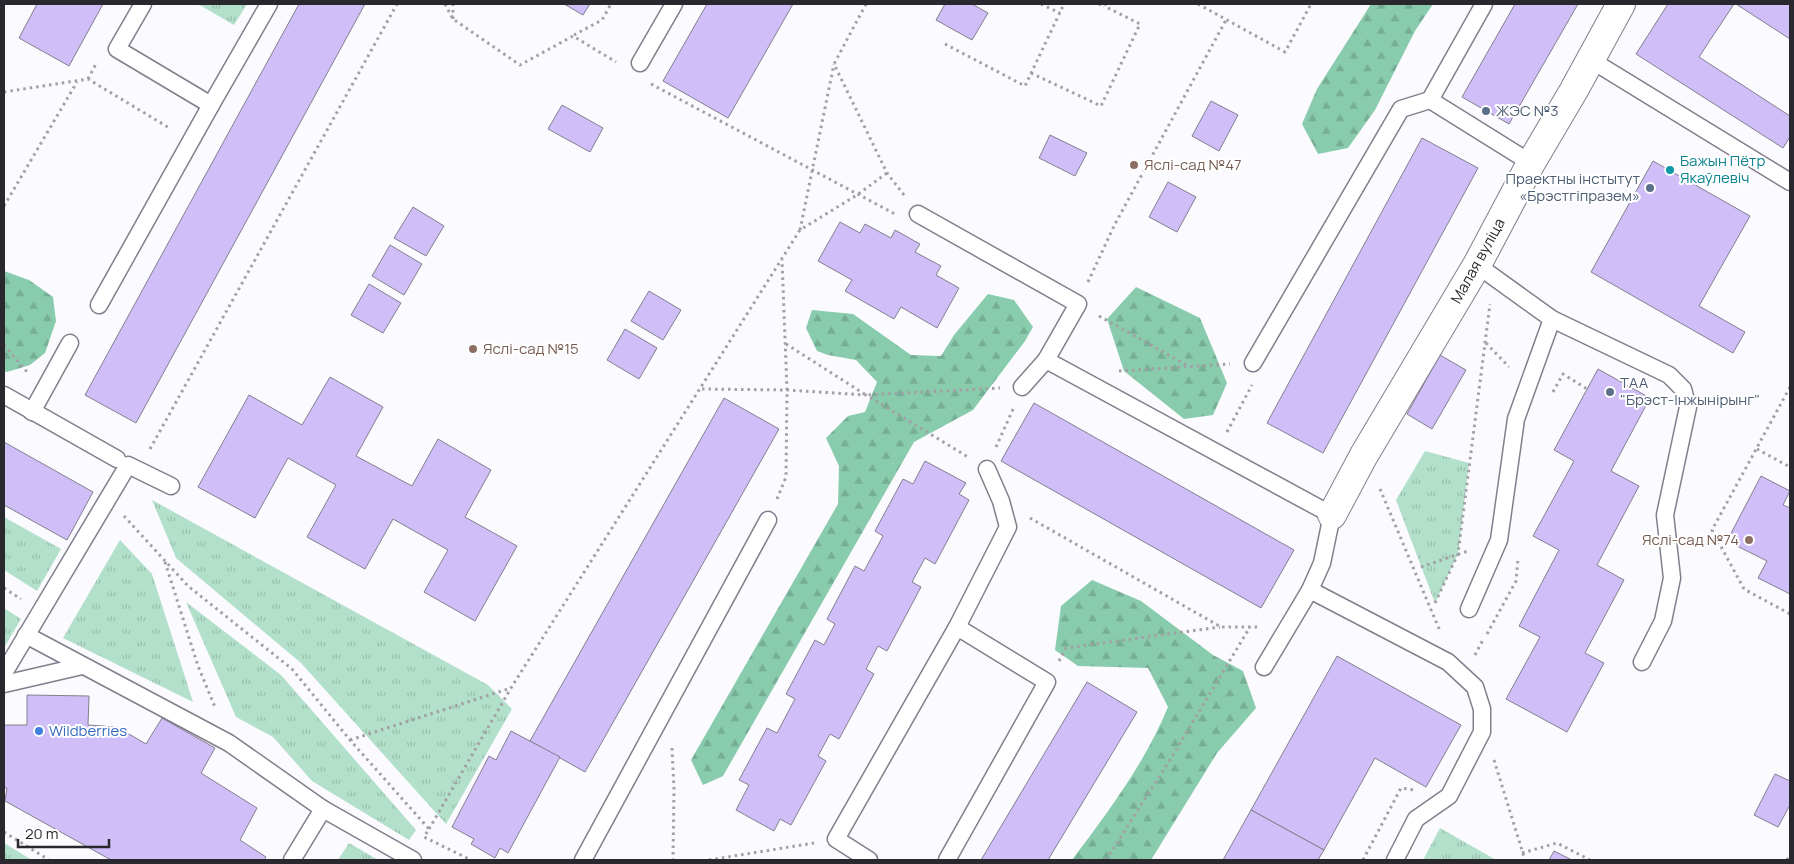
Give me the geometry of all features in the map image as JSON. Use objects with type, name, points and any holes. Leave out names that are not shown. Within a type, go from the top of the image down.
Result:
[{"type":"street","name":"Малая вуліца","points":[[1332,515],[1364,455],[1486,272],[1531,163],[1621,4]]},
{"type":"lane","points":[[143,4],[117,49],[211,105]]},
{"type":"lane","points":[[99,305],[269,4]]},
{"type":"lane","points":[[640,63],[674,4]]},
{"type":"lane","points":[[1253,363],[1401,109],[1430,100],[1484,4]]},
{"type":"lane","points":[[1591,60],[1790,182]]},
{"type":"lane","points":[[1430,100],[1531,163]]},
{"type":"lane","points":[[918,214],[1078,304],[1046,360],[1022,387]]},
{"type":"lane","points":[[1486,272],[1552,319],[1669,375],[1683,389],[1688,407],[1665,515],[1672,578],[1662,621],[1642,662]]},
{"type":"lane","points":[[1470,609],[1499,540],[1516,419],[1552,319]]},
{"type":"lane","points":[[32,412],[70,343]]},
{"type":"lane","points":[[1046,360],[1332,515],[1322,563],[1310,590],[1264,667]]},
{"type":"lane","points":[[4,396],[117,459]]},
{"type":"lane","points":[[4,673],[128,465],[171,486]]},
{"type":"lane","points":[[869,860],[836,839],[957,627],[1008,527],[1001,501],[987,469]]},
{"type":"lane","points":[[583,860],[768,520]]},
{"type":"lane","points":[[1310,590],[1448,662],[1476,687],[1482,709],[1482,732],[1449,796],[1416,818],[1395,860]]},
{"type":"lane","points":[[947,860],[1047,682],[957,627]]},
{"type":"lane","points":[[26,635],[230,743],[323,809],[411,860]]},
{"type":"lane","points":[[4,684],[82,666]]},
{"type":"lane","points":[[292,860],[323,809]]},
{"type":"path","points":[[138,471],[397,4]]},
{"type":"path","points":[[445,4],[453,19],[520,64],[602,20],[611,4]]},
{"type":"path","points":[[453,4],[453,19]]},
{"type":"path","points":[[471,860],[424,837],[511,688],[800,230],[834,64],[866,4]]},
{"type":"path","points":[[1041,4],[1060,13]]},
{"type":"path","points":[[946,44],[1025,86],[1064,4]]},
{"type":"path","points":[[1031,73],[1101,106],[1140,24],[1105,5],[1099,4]]},
{"type":"path","points":[[1198,4],[1285,52],[1311,4]]},
{"type":"path","points":[[1190,367],[1078,304],[1115,224],[1226,20]]},
{"type":"path","points":[[573,36],[620,64]]},
{"type":"path","points":[[650,83],[908,221],[918,214],[887,173],[834,64]]},
{"type":"path","points":[[4,92],[88,79],[191,140]]},
{"type":"path","points":[[4,206],[77,81]]},
{"type":"path","points":[[800,230],[857,195],[887,173]]},
{"type":"path","points":[[768,520],[786,477],[787,390],[782,260]]},
{"type":"path","points":[[1435,603],[1458,554],[1491,298],[1486,272]]},
{"type":"path","points":[[701,389],[787,390],[866,395],[1022,387],[987,469],[866,395],[786,344]]},
{"type":"path","points":[[4,345],[44,391]]},
{"type":"path","points":[[1072,374],[1253,363],[1260,372],[1216,453]]},
{"type":"path","points":[[1790,388],[1712,530],[1744,589],[1790,614]]},
{"type":"path","points":[[1757,449],[1790,467]]},
{"type":"path","points":[[1364,455],[1441,632]]},
{"type":"path","points":[[108,498],[188,586],[292,669],[350,740],[429,830]]},
{"type":"path","points":[[1001,501],[1221,627]]},
{"type":"path","points":[[165,562],[198,666],[230,743]]},
{"type":"path","points":[[1047,682],[1066,648],[1221,627],[1288,626]]},
{"type":"path","points":[[1106,860],[1173,755],[1250,627]]},
{"type":"path","points":[[1468,654],[1473,658],[1484,638]]},
{"type":"path","points":[[350,740],[511,688]]},
{"type":"path","points":[[670,700],[674,789],[672,860]]},
{"type":"path","points":[[1492,752],[1525,860]]},
{"type":"path","points":[[4,832],[49,860]]},
{"type":"path","points":[[709,860],[836,839]]},
{"type":"path","points":[[1522,853],[1557,843],[1590,860]]},
{"type":"path","points":[[1787,860],[1790,854]]},
{"type":"green space","points":[[198,4],[247,4],[234,25]]},
{"type":"green space","points":[[1371,4],[1433,4],[1415,31],[1375,110],[1348,148],[1318,154],[1302,124],[1317,89]]},
{"type":"green space","points":[[4,271],[29,280],[53,297],[56,321],[45,353],[30,365],[7,372],[4,371]]},
{"type":"green space","points":[[1136,287],[1200,318],[1227,383],[1213,415],[1184,419],[1124,371],[1107,319]]},
{"type":"green space","points":[[988,294],[1014,300],[1033,327],[1025,341],[973,410],[914,442],[723,776],[703,785],[691,760],[838,504],[839,466],[826,438],[848,416],[865,412],[877,382],[856,360],[817,351],[806,328],[812,310],[853,314],[911,355],[941,356],[954,335]]},
{"type":"green space","points":[[1425,451],[1469,463],[1458,554],[1435,603],[1396,500]]},
{"type":"green space","points":[[152,500],[488,685],[512,709],[446,824],[301,663],[176,558]]},
{"type":"green space","points":[[4,517],[61,549],[37,591],[4,570]]},
{"type":"green space","points":[[120,540],[152,574],[193,702],[63,638]]},
{"type":"green space","points":[[1092,580],[1141,601],[1213,655],[1243,671],[1256,708],[1217,753],[1151,860],[1072,860],[1137,767],[1159,728],[1168,707],[1148,668],[1078,666],[1055,650],[1061,606]]},
{"type":"green space","points":[[186,602],[281,675],[416,830],[409,840],[312,781],[273,737],[236,717]]},
{"type":"green space","points":[[4,608],[21,619],[4,648]]},
{"type":"green space","points":[[1440,828],[1496,860],[1423,860]]},
{"type":"green space","points":[[4,843],[32,860],[4,860]]},
{"type":"green space","points":[[349,843],[378,860],[338,860]]},
{"type":"building","points":[[37,4],[103,4],[69,66],[19,38]]},
{"type":"building","points":[[299,4],[365,4],[136,423],[85,395]]},
{"type":"building","points":[[564,4],[590,4],[583,15]]},
{"type":"building","points":[[707,4],[793,4],[728,118],[663,81]]},
{"type":"building","points":[[945,4],[972,4],[988,13],[972,40],[936,20]]},
{"type":"building","points":[[1515,4],[1578,4],[1509,124],[1462,97]]},
{"type":"building","points":[[1668,4],[1734,4],[1699,57],[1790,116],[1790,137],[1783,148],[1636,54]]},
{"type":"building","points":[[1736,4],[1790,4],[1790,39]]},
{"type":"building","points":[[1211,101],[1238,115],[1219,151],[1192,136]]},
{"type":"building","points":[[562,105],[603,128],[590,152],[548,129]]},
{"type":"building","points":[[1050,135],[1087,153],[1075,176],[1039,158]]},
{"type":"building","points":[[1422,138],[1478,168],[1323,453],[1267,423]]},
{"type":"building","points":[[1653,161],[1750,216],[1699,306],[1745,332],[1733,353],[1591,272]]},
{"type":"building","points":[[1168,182],[1196,197],[1177,232],[1149,217]]},
{"type":"building","points":[[413,207],[444,226],[426,256],[394,238]]},
{"type":"building","points":[[840,222],[860,233],[865,224],[891,238],[895,230],[920,244],[915,252],[941,266],[936,275],[959,288],[937,328],[901,307],[894,319],[845,291],[852,280],[818,261]]},
{"type":"building","points":[[390,245],[422,264],[404,295],[372,276]]},
{"type":"building","points":[[369,284],[401,303],[383,333],[351,315]]},
{"type":"building","points":[[649,291],[681,310],[663,340],[631,321]]},
{"type":"building","points":[[625,329],[657,348],[639,379],[607,360]]},
{"type":"building","points":[[1440,355],[1466,370],[1432,429],[1407,414]]},
{"type":"building","points":[[1598,369],[1650,398],[1611,471],[1639,486],[1597,565],[1624,580],[1585,653],[1604,663],[1567,732],[1506,699],[1540,637],[1519,626],[1559,550],[1533,536],[1574,461],[1554,450]]},
{"type":"building","points":[[330,377],[383,407],[356,456],[412,486],[438,439],[491,470],[465,517],[517,546],[475,621],[424,592],[448,550],[393,519],[365,569],[307,537],[336,485],[288,458],[255,518],[198,487],[249,395],[302,425]]},
{"type":"building","points":[[724,398],[779,429],[585,772],[530,741]]},
{"type":"building","points":[[1034,403],[1294,550],[1261,608],[1001,461]]},
{"type":"building","points":[[4,442],[93,492],[67,540],[4,505]]},
{"type":"building","points":[[925,461],[966,483],[959,494],[969,500],[935,564],[925,558],[912,582],[921,587],[887,651],[878,646],[866,669],[874,674],[839,739],[830,734],[818,756],[826,761],[791,825],[780,819],[774,831],[736,810],[749,785],[739,780],[767,728],[777,733],[795,699],[786,694],[815,640],[824,645],[835,624],[827,619],[855,566],[864,571],[883,536],[875,531],[903,479],[913,484]]},
{"type":"building","points":[[1761,476],[1790,491],[1783,505],[1790,508],[1790,594],[1758,578],[1767,561],[1727,541]]},
{"type":"building","points":[[1337,656],[1461,725],[1426,787],[1375,758],[1324,850],[1251,810]]},
{"type":"building","points":[[1087,682],[1137,712],[1048,860],[981,860]]},
{"type":"building","points":[[27,695],[89,696],[88,725],[117,727],[146,744],[162,718],[215,748],[201,773],[257,808],[240,840],[266,857],[264,860],[111,860],[5,801],[7,788],[4,788],[4,725],[27,725]]},
{"type":"building","points":[[511,731],[560,757],[508,853],[500,848],[495,858],[471,844],[474,839],[452,827],[489,756],[496,760]]},
{"type":"building","points":[[1775,774],[1790,781],[1790,805],[1778,827],[1754,815]]},
{"type":"building","points":[[1251,810],[1324,850],[1318,860],[1223,860]]},
{"type":"building","points":[[1554,851],[1572,860],[1549,860]]},
{"type":"place","name":"ЖЭС №3","points":[[1486,111]]},
{"type":"place","name":"Яслі-сад №47","points":[[1134,165]]},
{"type":"place","name":"Бажын Пётр Якаўлевіч","points":[[1670,170]]},
{"type":"place","name":"Праектны інстытут «Брэстгіпразем»","points":[[1650,188]]},
{"type":"place","name":"Яслі-сад №15","points":[[473,349]]},
{"type":"place","name":"ТАА \"Брэст-Інжынірынг\"","points":[[1610,392]]},
{"type":"place","name":"Яслі-сад №74","points":[[1749,540]]},
{"type":"place","name":"Wildberries","points":[[39,731]]}]
